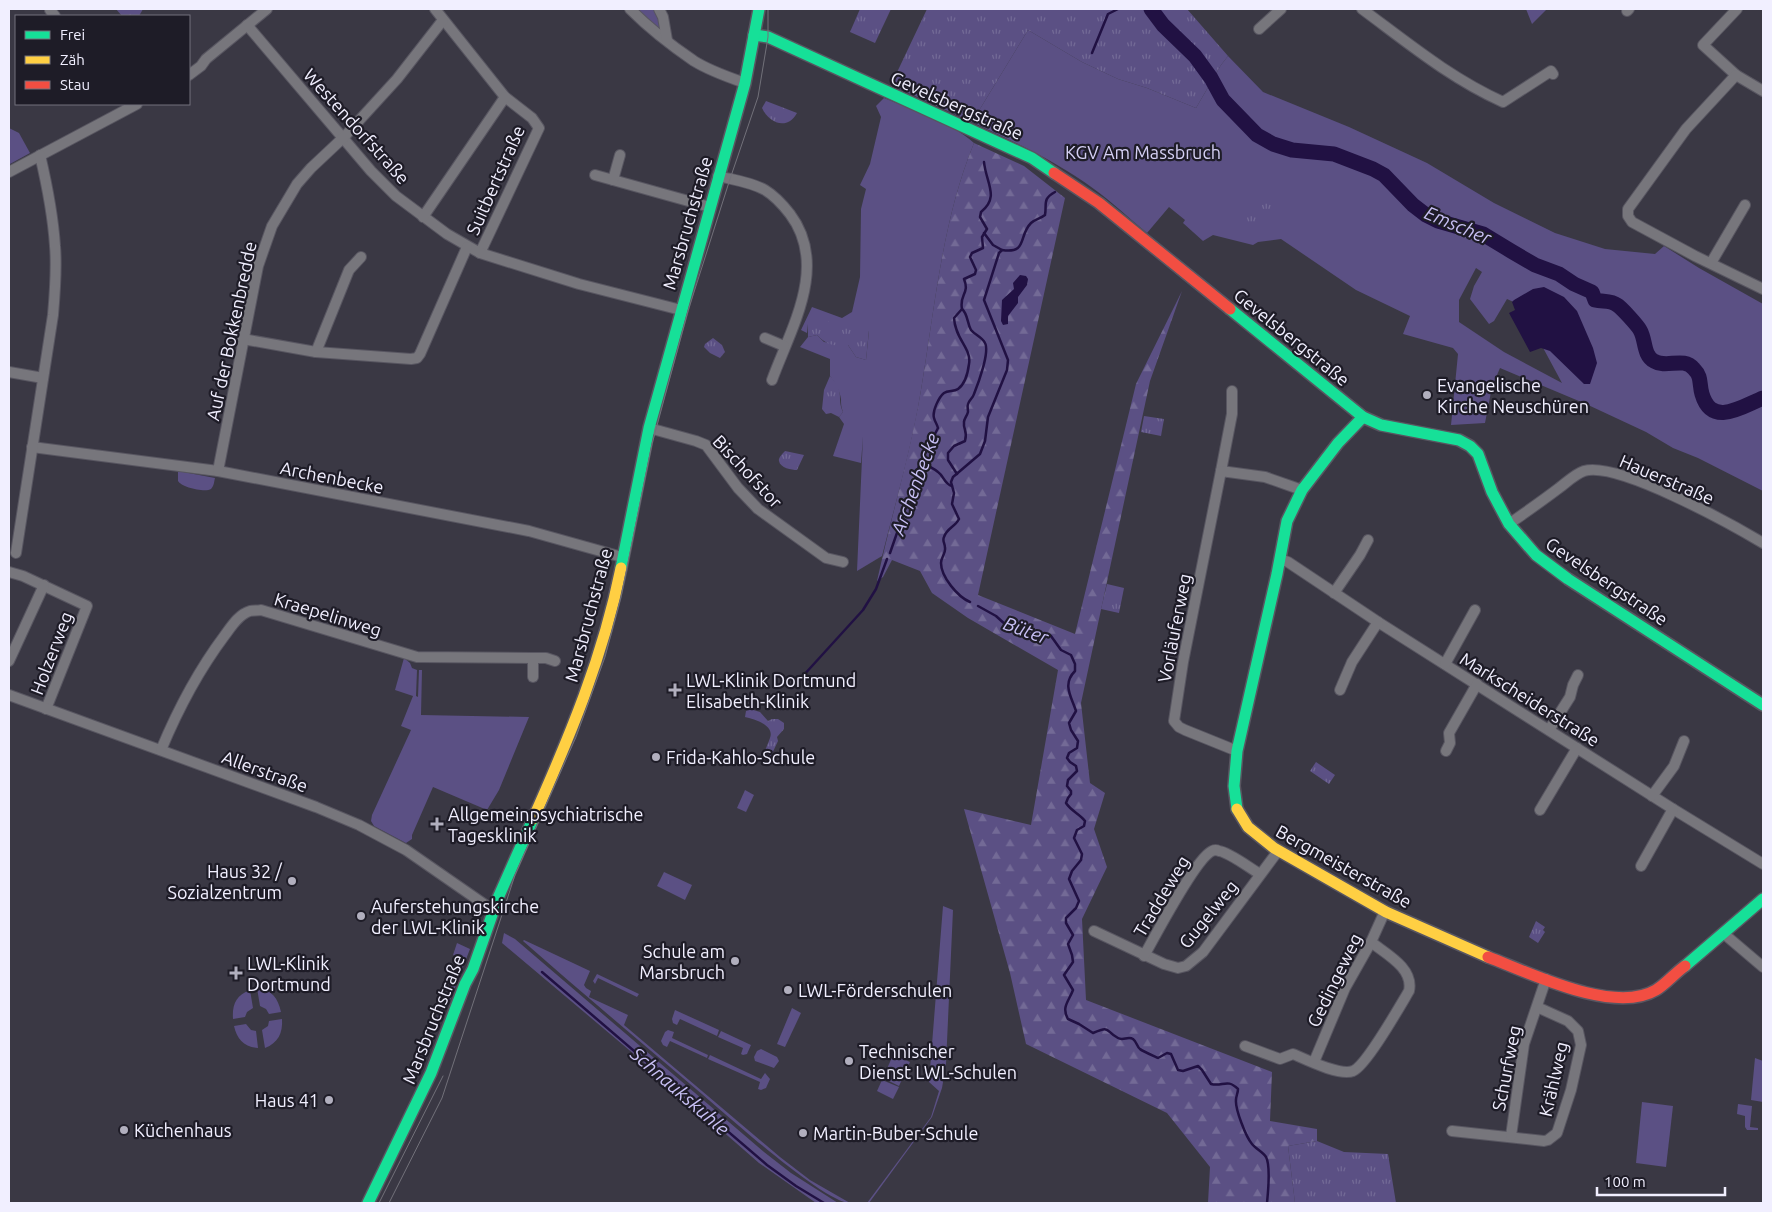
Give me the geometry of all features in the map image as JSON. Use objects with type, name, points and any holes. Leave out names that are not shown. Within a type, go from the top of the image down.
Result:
[{"type":"street","points":[[190,74],[267,9]]},
{"type":"street","name":"Suitbertstraße","points":[[434,9],[505,97],[532,118],[539,128],[480,253]]},
{"type":"street","points":[[630,9],[642,21],[695,62],[721,75],[745,83]]},
{"type":"street","points":[[658,9],[662,17],[667,40]]},
{"type":"street","name":"Marsbruchstraße","points":[[368,1203],[431,1073],[505,881],[571,735],[605,635],[650,428],[745,83],[759,9]]},
{"type":"street","points":[[1259,28],[1281,9]]},
{"type":"street","points":[[1362,9],[1451,75],[1502,102],[1551,71],[1554,74]]},
{"type":"street","points":[[1737,9],[1703,45],[1736,75],[1763,91]]},
{"type":"street","name":"Auf der Bokkenbredde","points":[[218,471],[258,266],[272,226],[297,184],[344,138],[397,79],[443,20]]},
{"type":"street","name":"Westendorfstraße","points":[[247,25],[390,190],[446,234],[480,253],[579,284],[681,310]]},
{"type":"street","name":"Gevelsbergstraße","points":[[754,35],[768,37],[1032,158],[1099,204],[1363,417],[1381,425],[1459,440],[1475,450],[1492,492],[1509,524],[1536,555],[1568,579],[1763,705]]},
{"type":"street","points":[[1736,75],[1686,129],[1628,209],[1628,216],[1632,222],[1763,289]]},
{"type":"street","points":[[423,217],[505,97]]},
{"type":"street","points":[[9,172],[134,105]]},
{"type":"street","points":[[613,180],[620,154]]},
{"type":"street","points":[[16,552],[53,315],[56,280],[56,247],[49,194],[40,155]]},
{"type":"street","points":[[595,175],[710,207]]},
{"type":"street","points":[[718,176],[753,185],[765,190],[775,198],[795,221],[806,250],[807,262],[804,291],[799,310],[772,380]]},
{"type":"street","points":[[1711,263],[1745,204]]},
{"type":"street","points":[[243,339],[316,352],[417,358],[467,247]]},
{"type":"street","points":[[316,352],[349,270],[361,257]]},
{"type":"street","points":[[765,338],[784,346]]},
{"type":"street","points":[[9,372],[43,378]]},
{"type":"street","name":"Vorläuferweg","points":[[1232,391],[1232,414],[1187,640],[1174,721],[1180,728],[1237,751]]},
{"type":"street","name":"Bergmeisterstraße","points":[[1363,417],[1338,443],[1302,490],[1287,521],[1237,751],[1235,803],[1240,817],[1250,829],[1278,851],[1384,911],[1463,947],[1546,979],[1614,999],[1627,1000],[1642,997],[1660,987],[1763,899]]},
{"type":"street","name":"Bischofstor","points":[[650,428],[706,445],[738,488],[758,509],[826,558],[843,562]]},
{"type":"street","name":"Archenbecke","points":[[32,447],[218,471],[529,531],[622,558]]},
{"type":"street","name":"Hauerstraße","points":[[1509,524],[1581,472],[1600,470],[1613,472],[1662,492],[1733,526],[1763,543]]},
{"type":"street","points":[[1221,471],[1265,477],[1302,490]]},
{"type":"street","points":[[1334,593],[1368,540]]},
{"type":"street","name":"Markscheiderstraße","points":[[1280,559],[1288,562],[1378,622],[1652,796],[1763,864]]},
{"type":"street","name":"Holzerweg","points":[[9,572],[44,585],[87,606],[46,709]]},
{"type":"street","points":[[9,660],[44,585]]},
{"type":"street","name":"Kraepelinweg","points":[[161,750],[175,716],[204,664],[235,622],[249,611],[261,610],[417,657],[546,658],[555,662]]},
{"type":"street","points":[[1444,664],[1475,610]]},
{"type":"street","points":[[1340,690],[1352,662],[1378,622]]},
{"type":"street","points":[[533,658],[533,677]]},
{"type":"street","points":[[1549,730],[1570,697],[1578,675]]},
{"type":"street","points":[[1446,752],[1450,743],[1450,733],[1477,684]]},
{"type":"street","name":"Allerstraße","points":[[9,695],[316,807],[359,825],[406,850],[494,911]]},
{"type":"street","points":[[1652,796],[1674,766],[1684,741]]},
{"type":"street","points":[[1540,810],[1577,748]]},
{"type":"street","points":[[1641,866],[1673,809]]},
{"type":"street","name":"Traddeweg","points":[[1144,956],[1171,906],[1203,858],[1212,851],[1226,854],[1260,874]]},
{"type":"street","name":"Gugelweg","points":[[1094,931],[1144,956],[1178,968],[1186,966],[1203,952],[1278,851]]},
{"type":"street","name":"Gedingeweg","points":[[1314,1062],[1345,988],[1371,942],[1384,911]]},
{"type":"street","points":[[1723,932],[1763,967]]},
{"type":"street","points":[[1245,1046],[1280,1059],[1293,1054],[1335,1070],[1354,1071],[1360,1066],[1387,1028],[1409,992],[1410,985],[1404,969],[1371,942]]},
{"type":"street","name":"Schurfweg","points":[[1511,1136],[1524,1044],[1546,979]]},
{"type":"street","name":"Krählweg","points":[[1452,1131],[1544,1141],[1557,1133],[1571,1090],[1581,1045],[1578,1031],[1568,1020],[1537,1007]]},
{"type":"green space","points":[[116,9],[143,9],[140,15],[121,15]]},
{"type":"green space","points":[[635,9],[655,9],[660,19],[660,28],[658,29]]},
{"type":"green space","points":[[860,9],[891,9],[875,43],[850,32]]},
{"type":"green space","points":[[927,9],[1187,9],[1228,56],[1196,108],[1147,88],[1118,79],[1082,62],[1028,30],[972,122],[891,85]]},
{"type":"green space","points":[[1526,9],[1547,9],[1532,24]]},
{"type":"green space","name":"KGV Am Massbruch","points":[[1028,30],[1082,62],[1118,79],[1147,88],[1196,108],[1228,56],[1263,92],[1349,127],[1427,163],[1494,203],[1555,233],[1605,249],[1655,254],[1664,246],[1763,304],[1763,491],[1698,458],[1673,448],[1646,432],[1586,404],[1500,368],[1492,387],[1485,423],[1451,425],[1458,354],[1453,348],[1403,334],[1410,316],[1356,290],[1281,239],[1258,242],[1253,245],[1213,235],[1203,241],[1183,223],[1185,220],[1169,207],[1147,233],[1080,179],[1034,152],[972,122]],"holes":[[[1476,268],[1482,272],[1474,286],[1470,299],[1489,324],[1494,321],[1507,299],[1520,305],[1562,383],[1504,352],[1459,322],[1459,300]]]},
{"type":"green space","points":[[884,98],[943,123],[974,143],[954,203],[947,234],[913,432],[882,556],[857,571],[863,436],[861,463],[833,456],[844,424],[839,417],[843,412],[840,393],[830,376],[830,359],[800,347],[808,337],[817,335],[824,342],[848,345],[856,357],[866,360],[869,331],[808,324],[807,333],[801,330],[812,307],[842,318],[852,312],[860,277],[861,209],[866,189],[860,185],[870,164],[881,117],[876,106]]},
{"type":"green space","points":[[766,101],[797,113],[788,122],[778,123],[769,118],[762,108]]},
{"type":"green space","points":[[9,128],[19,133],[30,153],[10,164]]},
{"type":"green space","points":[[974,143],[1024,166],[1065,198],[978,595],[1075,634],[1136,384],[1182,291],[1150,381],[1081,703],[1090,783],[1105,793],[1094,829],[1107,867],[1082,919],[1086,1000],[1272,1072],[1270,1121],[1317,1129],[1317,1141],[1288,1146],[1295,1203],[1208,1203],[1210,1167],[1167,1113],[1026,1044],[1010,973],[964,809],[1031,825],[1058,670],[968,618],[932,593],[920,571],[892,560],[883,577],[877,581],[917,414],[935,296],[947,234],[954,203]]},
{"type":"green space","points":[[1260,193],[1276,203],[1259,230],[1250,235],[1244,235],[1245,229],[1241,227]]},
{"type":"green space","points":[[817,319],[869,330],[866,360],[856,357],[848,345],[839,346],[831,344],[817,335],[808,337],[808,324]]},
{"type":"green space","points":[[713,338],[722,345],[725,352],[720,358],[710,353],[704,347]]},
{"type":"green space","points":[[830,376],[839,391],[843,412],[839,417],[831,413],[826,414],[822,409],[824,390]]},
{"type":"green space","points":[[1144,416],[1164,419],[1161,436],[1141,432]]},
{"type":"green space","points":[[785,451],[804,455],[797,470],[786,468],[780,463],[779,458]]},
{"type":"green space","points":[[178,471],[215,478],[213,485],[208,490],[188,487],[178,481]]},
{"type":"green space","points":[[1107,584],[1124,588],[1119,613],[1101,609]]},
{"type":"green space","points":[[404,658],[410,663],[412,668],[417,670],[416,696],[418,697],[419,670],[422,670],[421,715],[529,717],[499,790],[487,810],[433,787],[412,839],[406,843],[374,826],[371,821],[411,730],[401,726],[413,696],[395,690]]},
{"type":"green space","points":[[750,709],[760,712],[768,721],[778,719],[784,723],[784,729],[777,737],[778,741],[770,758],[763,758],[763,756],[771,733],[763,723],[745,717],[746,711]]},
{"type":"green space","points":[[1316,762],[1335,775],[1329,784],[1310,771]]},
{"type":"green space","points":[[745,790],[754,795],[746,812],[737,808]]},
{"type":"green space","points":[[664,872],[692,885],[685,900],[657,886]]},
{"type":"green space","points":[[943,906],[953,910],[946,1064],[942,1088],[932,1117],[869,1203],[867,1203],[931,1117],[939,1091],[929,1082]]},
{"type":"green space","points":[[1536,921],[1545,927],[1543,930],[1545,932],[1538,943],[1529,937]]},
{"type":"green space","points":[[504,933],[515,939],[764,1152],[791,1173],[838,1203],[816,1203],[759,1163],[502,943]]},
{"type":"green space","points":[[524,940],[590,971],[584,985],[591,991],[589,997],[628,1015],[624,1025],[780,1157],[810,1180],[850,1203],[837,1199],[818,1188],[773,1154],[566,978]]},
{"type":"green space","points":[[457,943],[470,949],[451,998],[431,1032],[462,959],[453,955]]},
{"type":"green space","points":[[597,974],[639,994],[637,997],[598,978],[595,984],[593,981]]},
{"type":"green space","points":[[257,988],[267,991],[274,996],[281,1012],[269,1014],[266,1009],[260,1006]]},
{"type":"green space","points":[[250,990],[253,1008],[247,1012],[245,1017],[233,1019],[233,1009],[236,1001],[241,995]]},
{"type":"green space","points":[[792,1008],[801,1013],[785,1047],[777,1044]]},
{"type":"green space","points":[[675,1010],[719,1030],[717,1036],[680,1019],[677,1025],[673,1023],[672,1019]]},
{"type":"green space","points":[[282,1019],[282,1029],[279,1037],[270,1046],[265,1048],[262,1030],[268,1026],[269,1021]]},
{"type":"green space","points":[[246,1024],[251,1030],[256,1031],[258,1048],[245,1044],[237,1035],[234,1026]]},
{"type":"green space","points":[[668,1030],[674,1032],[672,1038],[708,1055],[707,1058],[670,1041],[667,1047],[663,1045],[661,1041]]},
{"type":"green space","points":[[721,1031],[751,1045],[747,1054],[741,1054],[743,1048],[718,1037]]},
{"type":"green space","points":[[761,1049],[777,1057],[779,1061],[774,1068],[755,1061],[754,1057],[757,1051]]},
{"type":"green space","points":[[710,1055],[761,1079],[765,1073],[770,1079],[766,1088],[758,1089],[760,1082],[708,1059]]},
{"type":"green space","points":[[893,1055],[910,1062],[899,1086],[883,1078]]},
{"type":"green space","points":[[1755,1058],[1763,1061],[1763,1102],[1751,1100]]},
{"type":"green space","points":[[882,1080],[899,1087],[893,1099],[877,1091]]},
{"type":"green space","points":[[1642,1102],[1673,1106],[1666,1167],[1636,1163]]},
{"type":"green space","points":[[1738,1104],[1752,1106],[1750,1127],[1758,1128],[1758,1130],[1747,1130],[1745,1127],[1745,1116],[1737,1114]]},
{"type":"green space","points":[[1317,1141],[1344,1152],[1388,1154],[1396,1203],[1295,1203],[1288,1146]]},
{"type":"shaded area","points":[[1020,275],[1026,276],[1028,279],[1027,285],[1018,297],[1018,303],[1008,316],[1008,324],[1003,325],[1001,321],[1002,300],[1014,289],[1013,283]]},
{"type":"shaded area","points":[[1544,287],[1564,297],[1577,311],[1593,348],[1597,363],[1590,384],[1584,384],[1550,351],[1541,348],[1530,352],[1509,313],[1515,310],[1512,302],[1514,300],[1533,289]]},
{"type":"waterway","name":"Büter","points":[[1092,53],[1108,14],[1118,9]]},
{"type":"waterway","name":"Emscher","points":[[1151,9],[1163,25],[1195,56],[1211,78],[1223,100],[1257,135],[1273,144],[1292,150],[1334,154],[1373,169],[1384,175],[1413,205],[1426,215],[1438,221],[1483,234],[1535,265],[1559,274],[1574,284],[1592,292],[1595,300],[1615,303],[1640,330],[1650,358],[1664,364],[1685,363],[1697,372],[1702,394],[1707,404],[1713,410],[1729,412],[1763,398]]},
{"type":"waterway","name":"Archenbecke","points":[[890,553],[920,463],[938,428],[934,419],[936,404],[944,393],[960,387],[968,371],[968,353],[957,332],[954,318],[962,309],[961,304],[966,288],[964,279],[975,274],[976,270],[970,257],[972,253],[983,248],[982,237],[987,229],[980,217],[981,212],[990,201],[991,195],[984,162]]},
{"type":"waterway","name":"Büter","points":[[970,602],[960,596],[951,586],[944,574],[941,563],[945,550],[944,537],[959,519],[952,504],[954,493],[951,482],[953,477],[980,454],[985,441],[988,417],[1007,370],[1008,360],[984,300],[999,253],[1002,250],[1010,251],[1019,247],[1031,223],[1045,215],[1047,199],[1055,192]]},
{"type":"waterway","points":[[984,233],[993,245],[1002,250]]},
{"type":"waterway","points":[[957,474],[948,460],[948,453],[954,446],[965,441],[964,420],[968,412],[969,401],[983,368],[986,353],[985,343],[971,330],[962,309]]},
{"type":"waterway","points":[[921,460],[936,470],[947,484],[952,486]]},
{"type":"waterway","name":"Archenbecke","points":[[792,688],[863,610],[876,589],[887,559]]},
{"type":"waterway","name":"Büter","points":[[978,606],[996,616],[1007,626],[1019,625],[1030,635],[1046,634],[1051,636],[1061,650],[1071,655],[1075,664],[1075,671],[1068,685],[1076,711],[1069,723],[1078,741],[1077,748],[1069,753],[1067,758],[1076,766],[1077,771],[1068,780],[1067,786],[1071,794],[1066,803],[1085,821],[1084,826],[1077,830],[1074,838],[1082,854],[1081,860],[1072,871],[1069,879],[1079,901],[1076,908],[1066,918],[1066,923],[1073,935],[1068,944],[1073,962],[1064,975],[1073,990],[1065,1007],[1066,1015],[1068,1019],[1093,1033],[1105,1029],[1120,1039],[1133,1039],[1140,1049],[1158,1058],[1167,1053],[1171,1054],[1178,1070],[1183,1071],[1198,1066],[1211,1084],[1228,1083],[1238,1089],[1236,1104],[1244,1129],[1252,1144],[1265,1155],[1268,1161],[1267,1203]]},
{"type":"waterway","name":"Schnaukskuhle","points":[[542,972],[767,1165],[824,1203]]},
{"type":"tram line","points":[[389,1203],[442,1098],[515,875],[576,737],[605,657],[621,597],[652,444],[688,311],[758,97],[768,37],[768,9]]},
{"type":"tram line","points":[[379,1203],[443,1076]]},
{"type":"traffic: fast","points":[[621,568],[649,428],[745,83],[759,9]]},
{"type":"traffic: fast","points":[[754,35],[768,37],[1032,158],[1054,173]]},
{"type":"traffic: fast","points":[[1230,309],[1363,417],[1381,425],[1459,440],[1470,446],[1478,454],[1492,492],[1509,524],[1536,555],[1568,579],[1763,705]]},
{"type":"traffic: fast","points":[[1237,809],[1234,786],[1237,751],[1287,521],[1302,490],[1338,443],[1363,417]]},
{"type":"traffic: fast","points":[[368,1203],[431,1073],[465,984],[473,969],[498,898],[533,819]]},
{"type":"traffic: fast","points":[[1685,966],[1763,899]]},
{"type":"traffic: slow","points":[[533,819],[560,757],[595,665],[614,601],[621,568]]},
{"type":"traffic: slow","points":[[1237,809],[1248,827],[1274,848],[1386,912],[1488,957]]},
{"type":"traffic: jam","points":[[1054,173],[1099,203],[1230,309]]},
{"type":"traffic: jam","points":[[1488,957],[1572,989],[1618,998],[1638,996],[1656,990],[1685,966]]},
{"type":"place","name":"Evangelische Kirche Neuschüren","points":[[1427,395]]},
{"type":"place","name":"LWL-Klinik Dortmund Elisabeth-Klinik","points":[[675,690]]},
{"type":"place","name":"Frida-Kahlo-Schule","points":[[656,757]]},
{"type":"place","name":"Allgemeinpsychiatrische Tagesklinik","points":[[437,824]]},
{"type":"place","name":"Haus 32 / Sozialzentrum","points":[[292,881]]},
{"type":"place","name":"Auferstehungskirche der LWL-Klinik","points":[[361,916]]},
{"type":"place","name":"Schule am Marsbruch","points":[[735,961]]},
{"type":"place","name":"LWL-Klinik Dortmund","points":[[236,973]]},
{"type":"place","name":"LWL-Förderschulen","points":[[788,990]]},
{"type":"place","name":"Technischer Dienst LWL-Schulen","points":[[849,1061]]},
{"type":"place","name":"Haus 41","points":[[329,1100]]},
{"type":"place","name":"Küchenhaus","points":[[124,1130]]},
{"type":"place","name":"Martin-Buber-Schule","points":[[803,1133]]}]
